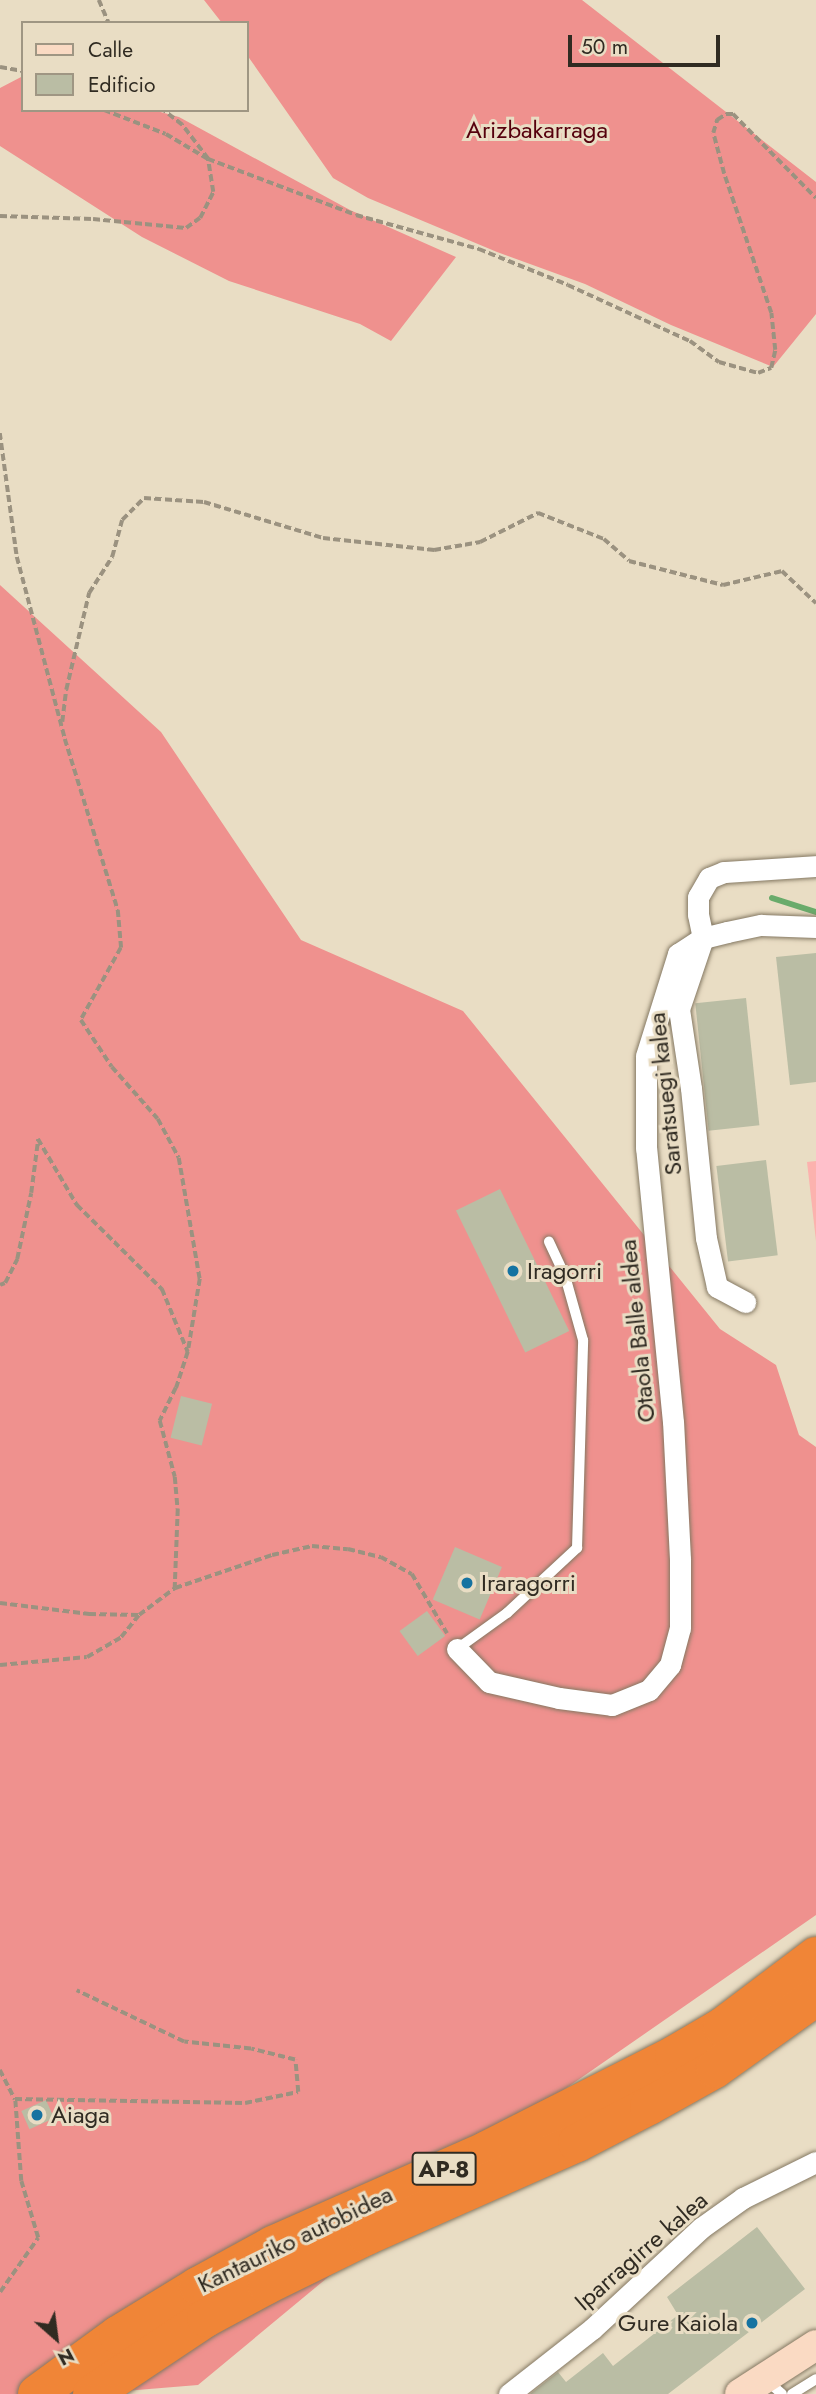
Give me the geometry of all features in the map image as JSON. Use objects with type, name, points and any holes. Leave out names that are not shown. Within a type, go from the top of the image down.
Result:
[{"type":"highway","name":"Kantauriko autobidea","points":[[65,2386],[198,2286],[273,2245],[487,2150],[663,2061],[722,2027],[816,1956]]},
{"type":"highway","name":"Kantauriko autobidea","points":[[65,2386],[355,2242],[577,2143],[649,2106],[715,2069],[816,1997]]},
{"type":"street","points":[[816,866],[724,872],[709,878],[698,897],[703,938],[761,925],[816,927]]},
{"type":"street","name":"Saratsuegi kalea","points":[[703,938],[679,1009],[709,1250],[717,1287],[745,1302]]},
{"type":"street","name":"Otaola Balle aldea","points":[[457,1649],[489,1682],[559,1698],[612,1704],[649,1690],[670,1665],[680,1628],[680,1559],[673,1422],[646,1148],[646,1056],[678,954],[703,938]]},
{"type":"street","name":"Iparragirre kalea","points":[[509,2394],[592,2329],[701,2228],[743,2198],[816,2162]]},
{"type":"street","points":[[740,2394],[774,2389],[816,2346]]},
{"type":"lane","points":[[457,1649],[506,1613],[577,1548],[583,1340],[565,1276],[549,1241]]},
{"type":"lane","points":[[792,2394],[816,2379]]},
{"type":"path","points":[[99,0],[108,21]]},
{"type":"path","points":[[0,66],[21,71]]},
{"type":"path","points":[[109,112],[166,134],[208,159],[356,215],[479,249],[568,285],[690,341],[719,362],[758,373],[771,368],[775,350],[771,313],[724,174],[713,133],[717,120],[726,114],[733,114],[816,198]]},
{"type":"path","points":[[0,216],[93,219],[186,228],[200,218],[213,192],[208,159],[182,125],[166,112]]},
{"type":"path","points":[[0,433],[17,557],[61,726],[118,910],[121,948],[81,1020],[112,1067],[158,1119],[179,1158],[200,1279],[188,1352],[176,1388],[160,1421],[175,1477],[178,1509],[175,1588]]},
{"type":"path","points":[[61,726],[66,691],[89,593],[112,557],[122,520],[144,498],[204,502],[323,538],[435,550],[480,542],[538,513],[604,539],[629,561],[723,585],[782,571],[816,603]]},
{"type":"path","points":[[0,1284],[5,1283],[17,1259],[31,1193],[37,1139],[77,1205],[162,1289],[188,1352]]},
{"type":"path","points":[[0,1665],[87,1657],[121,1637],[139,1615],[175,1588],[272,1555],[312,1546],[348,1549],[382,1557],[412,1574],[457,1649]]},
{"type":"path","points":[[0,1603],[89,1614],[139,1615]]},
{"type":"path","points":[[15,2099],[245,2103],[298,2092],[295,2060],[251,2049],[184,2042],[77,1991]]},
{"type":"path","points":[[0,2070],[15,2099],[21,2182],[37,2238],[0,2292]]},
{"type":"shaded area","points":[[816,1161],[816,1241],[807,1162]]},
{"type":"green space","name":"Arizbakarraga","points":[[204,0],[582,0],[816,182],[816,314],[773,367],[671,325],[585,284],[497,252],[368,198],[333,178],[248,56],[248,21],[220,21]]},
{"type":"green space","points":[[21,77],[21,112],[160,112],[179,117],[350,210],[456,257],[391,341],[360,324],[229,281],[142,237],[0,146],[0,88]]},
{"type":"green space","points":[[0,585],[161,732],[301,940],[463,1011],[720,1329],[776,1365],[799,1435],[816,1447],[816,1915],[503,2132],[198,2385],[88,2394],[0,2394]]},
{"type":"building","points":[[816,953],[816,1082],[790,1085],[776,957]]},
{"type":"building","points":[[746,998],[759,1125],[709,1131],[695,1003]]},
{"type":"building","points":[[766,1160],[778,1255],[728,1261],[716,1166]]},
{"type":"building","name":"Iragorri","points":[[500,1189],[569,1331],[525,1352],[456,1210]]},
{"type":"building","points":[[181,1396],[212,1404],[202,1445],[171,1438]]},
{"type":"building","name":"Iraragorri","points":[[455,1547],[502,1567],[480,1619],[433,1599]]},
{"type":"building","points":[[427,1611],[445,1636],[418,1656],[399,1631]]},
{"type":"building","name":"Aiaga","points":[[46,2100],[54,2118],[29,2129],[21,2111]]},
{"type":"building","points":[[757,2227],[805,2289],[668,2394],[530,2394],[558,2372],[566,2382],[603,2353],[613,2366],[678,2315],[667,2297]]},
{"type":"waterway","points":[[772,898],[816,912]]},
{"type":"place","name":"Iragorri","points":[[513,1271]]},
{"type":"place","name":"Iraragorri","points":[[467,1583]]},
{"type":"place","name":"Aiaga","points":[[37,2115]]},
{"type":"place","name":"Gure Kaiola","points":[[752,2323]]}]
